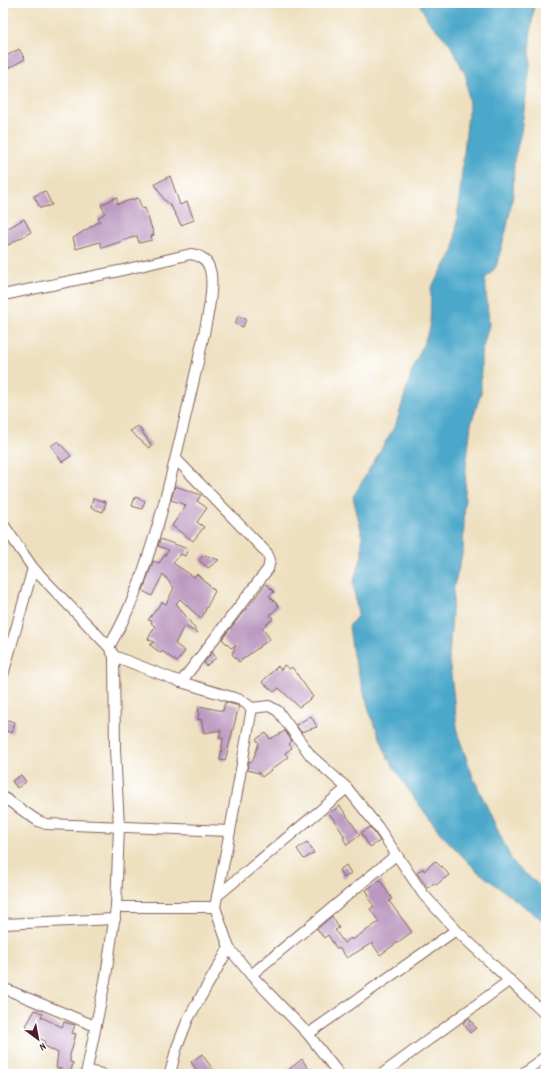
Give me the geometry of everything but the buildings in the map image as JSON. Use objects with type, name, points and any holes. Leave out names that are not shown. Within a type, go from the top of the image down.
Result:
[{"type":"street","points":[[3,295],[191,254],[200,256],[207,262],[211,271],[210,306],[176,459],[133,602],[109,647]]},
{"type":"street","points":[[176,459],[267,553],[270,560],[268,569],[181,682]]},
{"type":"street","points":[[3,524],[33,568],[109,647],[114,656],[115,749],[119,827],[116,907],[106,976],[87,1072],[102,1074]]},
{"type":"street","points":[[3,675],[33,568]]},
{"type":"street","points":[[114,656],[181,682],[241,700],[252,708],[269,706],[278,712],[311,756],[347,788],[378,827],[423,894],[456,930],[546,1015]]},
{"type":"street","points":[[252,708],[215,908],[229,948],[251,975],[308,1034],[339,1074]]},
{"type":"street","points":[[217,896],[347,788]]},
{"type":"street","points":[[3,797],[38,821],[46,824],[230,831]]},
{"type":"street","points":[[251,975],[396,854]]},
{"type":"street","points":[[116,907],[215,908]]},
{"type":"street","points":[[3,924],[114,918]]},
{"type":"street","points":[[308,1034],[456,930]]},
{"type":"street","points":[[170,1074],[176,1050],[188,1019],[229,948]]},
{"type":"street","points":[[382,1074],[510,980]]},
{"type":"street","points":[[3,988],[95,1026]]},
{"type":"street","points":[[521,1074],[546,1056]]},
{"type":"water","points":[[419,3],[533,3],[534,6],[530,39],[530,66],[521,132],[514,160],[513,195],[507,227],[496,267],[485,279],[489,325],[481,354],[481,393],[471,424],[466,467],[463,551],[454,586],[449,657],[458,735],[473,777],[513,863],[546,891],[546,923],[477,871],[441,834],[409,791],[388,758],[370,713],[353,655],[349,626],[358,615],[353,583],[362,556],[362,534],[353,497],[396,424],[412,371],[430,328],[431,288],[454,250],[469,104],[466,76],[450,44],[429,22]]}]
